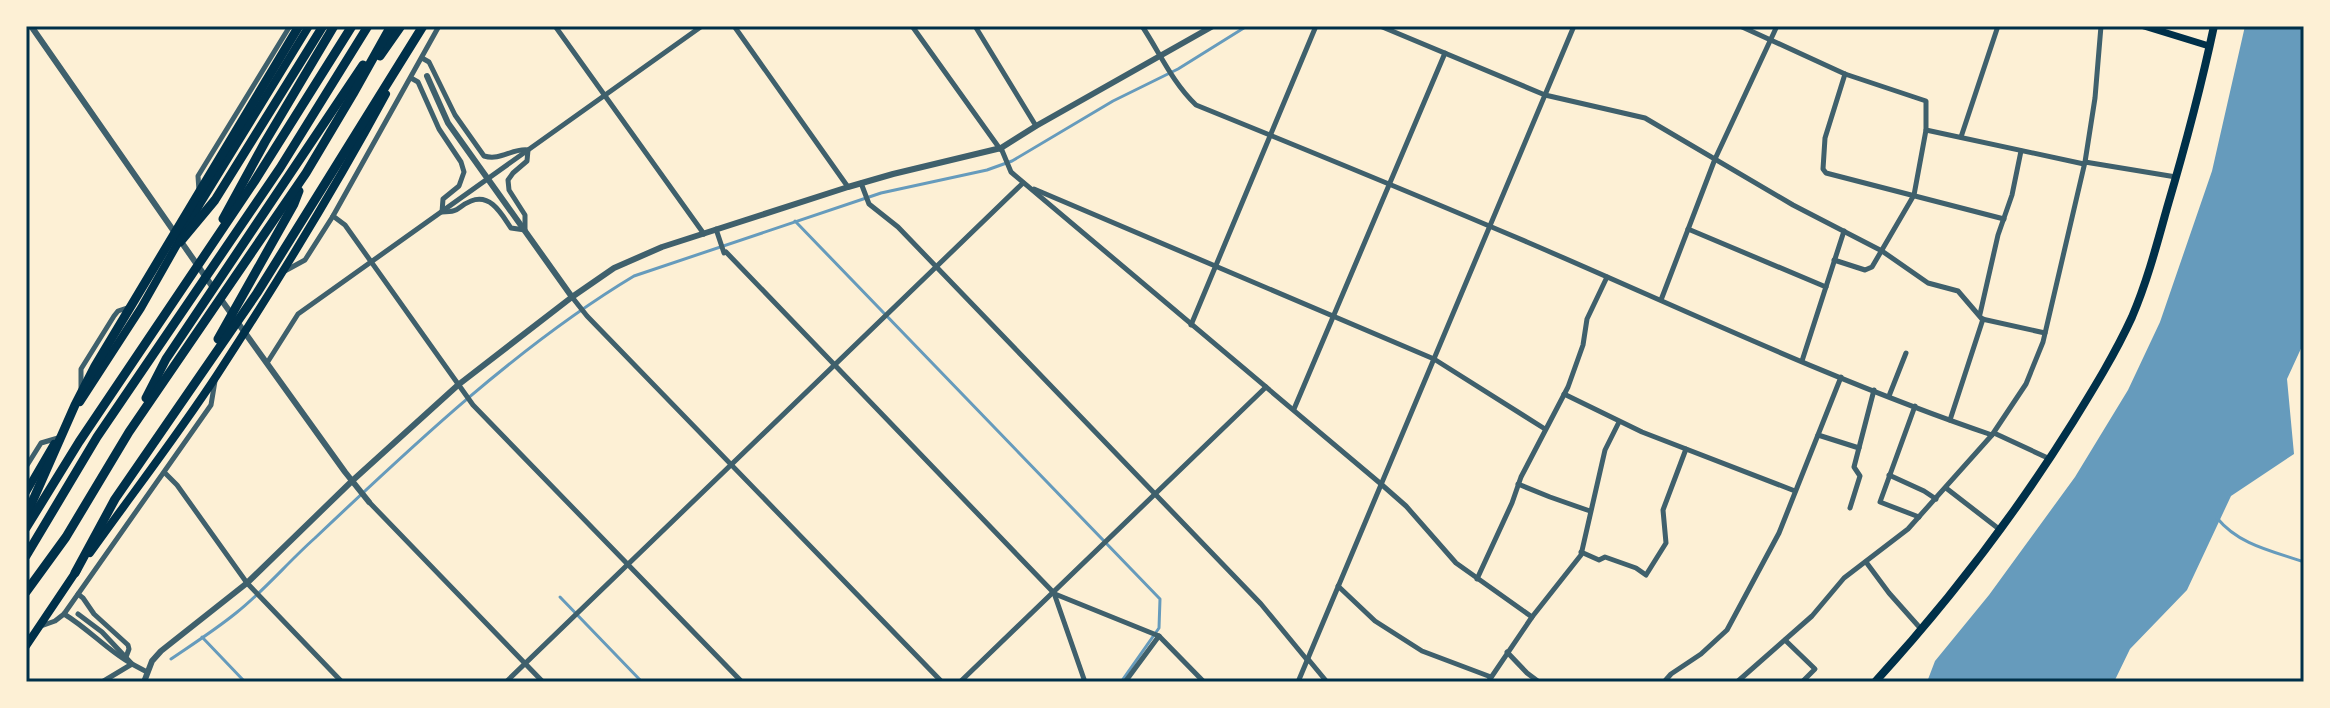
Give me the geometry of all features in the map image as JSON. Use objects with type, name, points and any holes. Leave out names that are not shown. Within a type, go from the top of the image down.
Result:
[{"type":"highway","points":[[26,516],[95,366],[299,26]]},
{"type":"highway","points":[[182,239],[215,200],[323,26]]},
{"type":"highway","points":[[210,247],[230,204],[334,26]]},
{"type":"highway","points":[[26,528],[79,442],[312,93],[352,26]]},
{"type":"highway","points":[[26,556],[97,437],[280,168],[368,26]]},
{"type":"highway","points":[[26,592],[66,537],[129,432],[306,173],[390,26]]},
{"type":"highway","points":[[129,432],[166,359],[390,26]]},
{"type":"highway","points":[[353,94],[401,26]]},
{"type":"highway","points":[[191,383],[282,254],[422,26]]},
{"type":"highway","points":[[75,573],[115,499],[184,399],[243,297],[294,204],[306,173]]},
{"type":"main road","points":[[26,492],[141,308],[200,204],[309,26]]},
{"type":"main road","points":[[26,646],[216,376],[358,146],[422,26]]},
{"type":"main road","points":[[2144,26],[2209,46]]},
{"type":"main road","points":[[1875,682],[1966,577],[2050,459],[2114,355],[2132,315],[2176,177],[2193,120],[2214,26]]},
{"type":"street","points":[[31,26],[352,481],[543,682]]},
{"type":"street","points":[[200,204],[198,176],[290,26]]},
{"type":"street","points":[[281,273],[305,260],[333,216],[439,26]]},
{"type":"street","points":[[555,26],[704,234]]},
{"type":"street","points":[[267,363],[298,314],[702,26]]},
{"type":"street","points":[[734,26],[848,187]]},
{"type":"street","points":[[912,26],[1000,149],[1009,170],[1381,484],[1406,506],[1456,563],[1532,617]]},
{"type":"street","points":[[975,26],[1036,126]]},
{"type":"street","points":[[1142,26],[1171,78],[1196,105],[1490,226],[1802,361],[2050,459]]},
{"type":"street","points":[[144,682],[152,661],[171,642],[247,583],[352,481],[458,385],[596,279],[635,258],[716,229],[861,183],[1000,149],[1213,26]]},
{"type":"street","points":[[1191,325],[1316,26]]},
{"type":"street","points":[[1380,26],[1545,95],[1645,118],[1793,205],[1882,251],[1928,283],[1958,291],[1982,317],[2045,333]]},
{"type":"street","points":[[1298,682],[1574,26]]},
{"type":"street","points":[[1740,26],[1845,74],[1926,101],[1926,130],[1914,195],[1882,251],[1872,267],[1865,270],[1834,260]]},
{"type":"street","points":[[1661,300],[1715,159],[1777,26]]},
{"type":"street","points":[[1961,137],[1998,26]]},
{"type":"street","points":[[1737,682],[1812,616],[1844,578],[1908,529],[1993,434],[2026,384],[2045,333],[2085,163],[2101,26]]},
{"type":"street","points":[[1294,409],[1446,53]]},
{"type":"street","points":[[422,58],[429,62],[455,115],[484,156],[496,158],[517,149],[528,150]]},
{"type":"street","points":[[1845,74],[1825,138],[1823,169],[1826,173],[2004,219]]},
{"type":"street","points":[[427,76],[448,123],[587,316],[942,682]]},
{"type":"street","points":[[411,78],[418,82],[439,129],[461,162],[464,172],[459,186],[443,199],[442,212]]},
{"type":"street","points":[[1926,130],[2021,151],[2176,177]]},
{"type":"street","points":[[525,230],[525,215],[509,190],[508,180],[527,161],[528,150]]},
{"type":"street","points":[[1950,420],[1982,317],[1998,235],[2012,195],[2021,151]]},
{"type":"street","points":[[861,183],[869,204],[898,227],[1156,494],[1261,604],[1327,682]]},
{"type":"street","points":[[1025,184],[1434,359],[1545,429]]},
{"type":"street","points":[[506,682],[936,266],[1025,184]]},
{"type":"street","points":[[442,212],[455,212],[472,200],[482,199],[498,208],[511,228],[525,230]]},
{"type":"street","points":[[333,216],[345,225],[473,405],[742,682]]},
{"type":"street","points":[[716,229],[725,253],[1054,592],[1159,636],[1204,682]]},
{"type":"street","points":[[1688,229],[1826,287]]},
{"type":"street","points":[[1802,361],[1844,231]]},
{"type":"street","points":[[1477,579],[1518,484],[1564,394],[1583,345],[1587,319],[1607,277]]},
{"type":"street","points":[[80,403],[81,369],[114,316],[126,307],[141,308]]},
{"type":"street","points":[[1889,396],[1906,353]]},
{"type":"street","points":[[38,627],[64,614],[165,473],[211,405],[216,376]]},
{"type":"street","points":[[1664,682],[1727,630],[1770,551],[1841,377]]},
{"type":"street","points":[[960,682],[1266,387]]},
{"type":"street","points":[[1850,508],[1860,476],[1854,467],[1874,390]]},
{"type":"street","points":[[1564,394],[1619,422],[1795,491]]},
{"type":"street","points":[[1915,406],[1880,502],[1919,517]]},
{"type":"street","points":[[1338,586],[1365,613],[1422,651],[1489,680],[1581,552],[1605,450],[1619,422]]},
{"type":"street","points":[[1818,435],[1859,448]]},
{"type":"street","points":[[26,467],[41,443],[58,438]]},
{"type":"street","points":[[1581,552],[1599,560],[1605,557],[1646,575],[1666,543],[1663,510],[1686,449]]},
{"type":"street","points":[[165,473],[177,485],[247,583],[342,682]]},
{"type":"street","points":[[1889,475],[1936,499]]},
{"type":"street","points":[[1518,484],[1590,511]]},
{"type":"street","points":[[1946,488],[2000,530]]},
{"type":"street","points":[[1866,562],[1923,630]]},
{"type":"street","points":[[1054,592],[1085,682]]},
{"type":"street","points":[[78,594],[94,614],[128,645],[126,657]]},
{"type":"street","points":[[64,614],[87,629],[119,658],[147,672]]},
{"type":"street","points":[[78,614],[102,632],[132,664]]},
{"type":"street","points":[[1125,682],[1159,636]]},
{"type":"street","points":[[1785,640],[1815,669],[1802,682]]},
{"type":"street","points":[[1507,652],[1539,682]]},
{"type":"street","points":[[102,682],[132,664]]},
{"type":"water","points":[[2245,26],[2304,26],[2304,342],[2287,379],[2294,454],[2231,496],[2187,590],[2130,649],[2114,682],[1927,682],[1935,661],[1989,595],[2075,477],[2128,390],[2160,322],[2212,171]]},
{"type":"waterway","points":[[171,659],[246,604],[468,398],[549,333],[634,276],[881,193],[987,170],[1012,161],[1113,101],[1178,69],[1247,26]]},
{"type":"waterway","points":[[795,221],[1160,599],[1159,628],[1121,682]]},
{"type":"waterway","points":[[2217,518],[2246,541],[2304,562]]},
{"type":"waterway","points":[[560,597],[642,682]]},
{"type":"waterway","points":[[202,637],[245,682]]}]
